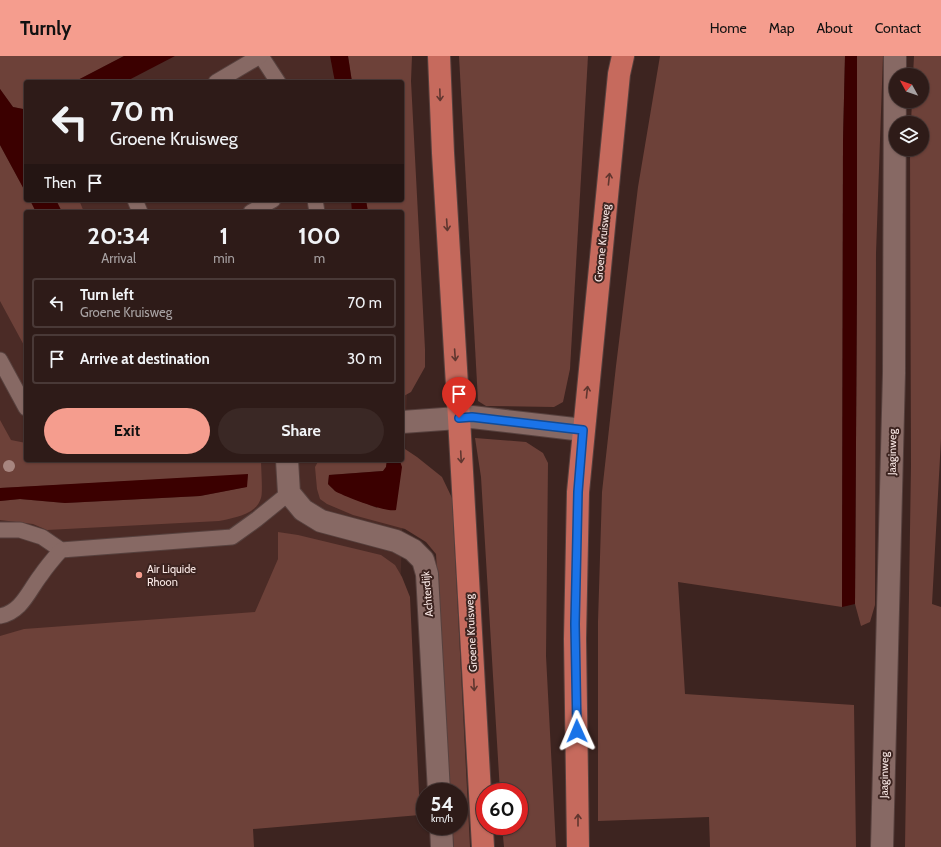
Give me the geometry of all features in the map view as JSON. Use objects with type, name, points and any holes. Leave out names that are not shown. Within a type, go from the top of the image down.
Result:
[{"type":"main road","name":"Groene Kruisweg","points":[[439,56],[443,153],[484,847]]},
{"type":"main road","name":"Groene Kruisweg","points":[[578,847],[574,639],[578,492],[583,430],[622,56]]},
{"type":"street","name":"Jaaginweg","points":[[882,847],[894,374],[895,56]]},
{"type":"street","points":[[404,422],[472,417],[583,430]]},
{"type":"street","points":[[287,462],[290,493]]},
{"type":"street","name":"Achterdijk","points":[[290,493],[303,510],[322,521],[396,541],[413,550],[422,560],[427,574],[439,783]]},
{"type":"street","points":[[441,835],[442,847]]},
{"type":"lane","points":[[219,80],[260,56],[277,80]]},
{"type":"lane","points":[[255,210],[269,202]]},
{"type":"lane","points":[[0,360],[24,404]]},
{"type":"lane","points":[[0,530],[20,530],[42,537],[61,550],[232,537],[290,493]]},
{"type":"lane","points":[[0,616],[16,609],[26,598],[40,576],[61,550]]},
{"type":"shaded area","points":[[0,56],[364,56],[368,80],[24,80],[24,202],[388,202],[390,210],[24,210],[24,462],[404,462],[404,296],[409,328],[398,657],[0,687]]},
{"type":"shaded area","points":[[0,56],[124,56],[78,80],[24,80],[23,109],[13,107],[0,89]]},
{"type":"shaded area","points":[[124,56],[175,56],[129,80],[78,80]]},
{"type":"shaded area","points":[[330,56],[348,56],[352,80],[335,80]]},
{"type":"shaded area","points":[[348,56],[412,56],[411,81],[425,367],[411,392],[404,396],[404,210],[368,210],[366,202],[404,202],[404,80],[352,80]]},
{"type":"shaded area","points":[[459,56],[588,56],[570,369],[563,402],[554,407],[486,406],[478,401]]},
{"type":"shaded area","points":[[660,56],[845,56],[843,141],[842,607],[678,582],[685,694],[854,705],[856,847],[710,847],[709,817],[598,821],[598,622],[602,492],[638,187]]},
{"type":"shaded area","points":[[845,56],[857,56],[857,280],[855,604],[842,607],[843,141]]},
{"type":"shaded area","points":[[857,56],[883,56],[876,253],[875,605],[870,622],[861,626],[855,604]]},
{"type":"shaded area","points":[[914,56],[941,56],[941,439],[932,604],[941,607],[941,847],[905,847],[911,466],[910,156],[929,156],[929,116],[911,116],[912,108],[929,108],[929,68],[913,68]]},
{"type":"shaded area","points":[[0,89],[13,107],[24,108],[24,189],[0,145]]},
{"type":"shaded area","points":[[0,145],[24,189],[24,202],[31,202],[35,210],[24,210],[24,345],[0,301]]},
{"type":"shaded area","points":[[31,202],[57,202],[61,210],[35,210]]},
{"type":"shaded area","points":[[57,202],[80,202],[83,210],[61,210]]},
{"type":"shaded area","points":[[351,202],[366,202],[368,210],[352,210]]},
{"type":"shaded area","points":[[0,420],[11,440],[24,443],[24,462],[261,462],[262,495],[258,504],[243,515],[219,521],[47,530],[33,524],[0,520],[0,501],[20,499],[65,503],[200,496],[246,487],[248,475],[0,488]]},
{"type":"shaded area","points":[[475,438],[526,442],[543,453],[548,463],[546,656],[556,847],[504,847],[503,835],[528,835],[528,783],[499,783],[481,477]]},
{"type":"shaded area","points":[[404,448],[442,477],[452,498],[467,783],[449,783],[436,554],[426,542],[405,529],[353,515],[327,504],[320,499],[317,489],[315,467],[318,462],[387,462],[386,467],[383,471],[329,475],[328,484],[335,491],[377,508],[400,462],[404,462]]},
{"type":"shaded area","points":[[387,462],[400,462],[402,467],[396,510],[375,507],[355,500],[335,491],[328,484],[329,475],[383,471],[386,467]]},
{"type":"shaded area","points":[[248,474],[247,487],[200,496],[65,503],[20,499],[0,501],[0,488]]},
{"type":"shaded area","points":[[278,532],[298,535],[381,555],[395,565],[402,577],[410,597],[419,783],[416,783],[416,815],[253,829],[254,847],[0,847],[0,636],[24,629],[255,612],[278,559]]},
{"type":"shaded area","points":[[468,808],[470,847],[454,847],[453,835],[468,835]]},
{"type":"place","name":"Air Liquide Rhoon","points":[[139,575]]},
{"type":"route","points":[[459,418],[472,417],[583,430],[578,492],[574,639],[577,731]]}]
